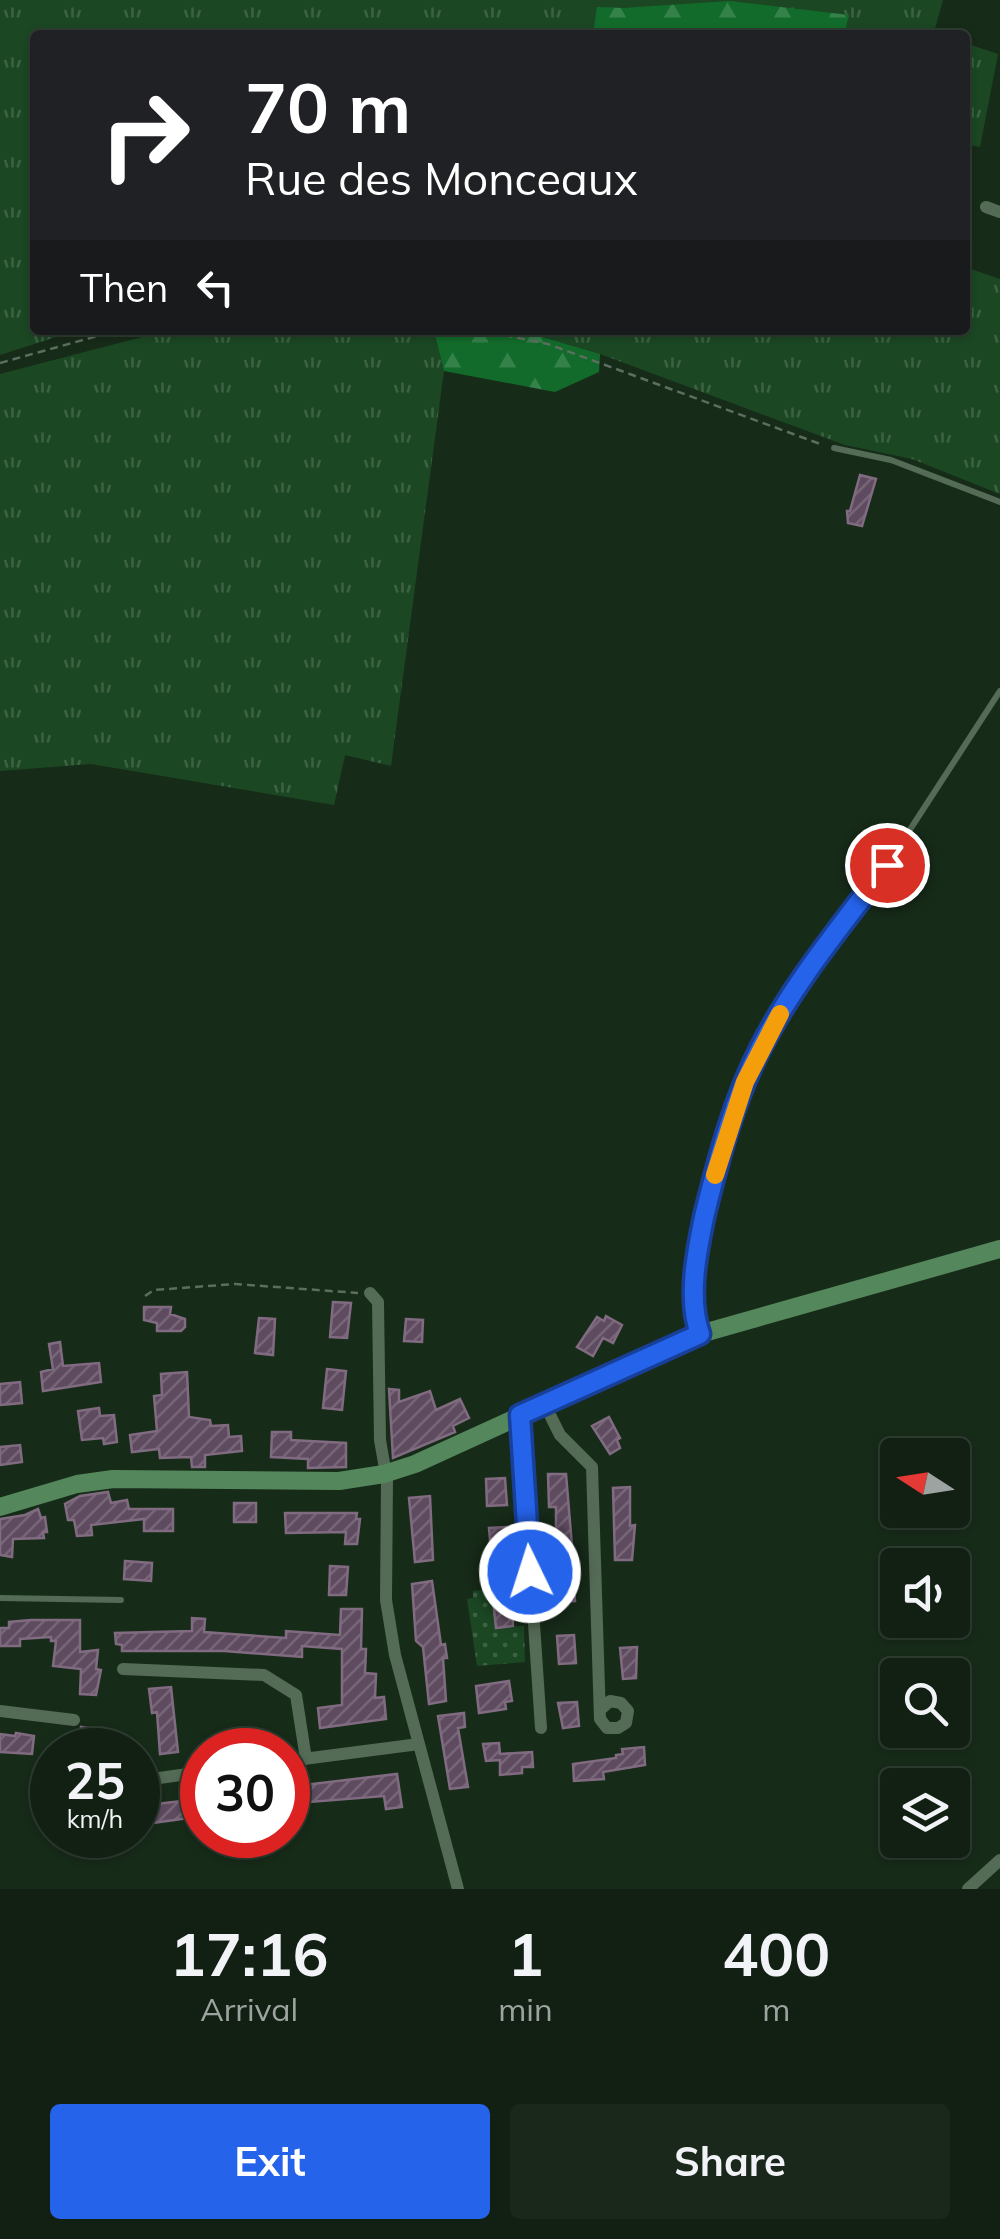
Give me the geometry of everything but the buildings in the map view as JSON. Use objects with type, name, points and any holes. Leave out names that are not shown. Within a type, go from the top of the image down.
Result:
[{"type":"main road","points":[[0,1506],[77,1484],[112,1479],[340,1481],[384,1474],[414,1464],[700,1334],[1000,1249]]},
{"type":"street","points":[[986,207],[1000,212]]},
{"type":"street","points":[[370,1294],[378,1302],[386,1600],[396,1656],[458,1889]]},
{"type":"street","points":[[544,1402],[560,1435],[592,1467],[601,1708]]},
{"type":"street","points":[[520,1415],[541,1728]]},
{"type":"street","points":[[123,1669],[264,1675],[296,1695],[301,1728]]},
{"type":"street","points":[[0,1711],[74,1720]]},
{"type":"street","points":[[310,1758],[419,1744]]},
{"type":"street","points":[[968,1889],[1000,1860]]},
{"type":"lane","points":[[834,448],[890,460],[1000,502]]},
{"type":"lane","points":[[700,1334],[694,1304],[700,1240],[724,1143],[759,1050],[796,989],[887,865],[1000,691]]},
{"type":"lane","points":[[0,1598],[121,1600]]},
{"type":"path","points":[[0,363],[101,335]]},
{"type":"path","points":[[504,335],[548,344],[834,448]]},
{"type":"path","points":[[145,1296],[154,1290],[235,1284],[370,1294]]},
{"type":"green space","points":[[0,0],[943,0],[935,30],[30,30],[30,335],[62,335],[0,355]]},
{"type":"green space","points":[[729,1],[849,15],[845,30],[594,30],[597,7]]},
{"type":"green space","points":[[970,45],[998,54],[980,147],[970,145]]},
{"type":"green space","points":[[970,269],[1000,279],[1000,494],[912,459],[845,445],[600,354],[536,335],[970,335]]},
{"type":"green space","points":[[150,335],[436,335],[444,371],[391,766],[345,755],[334,805],[91,764],[0,771],[0,374]]},
{"type":"green space","points":[[435,335],[536,335],[600,354],[599,372],[555,392],[444,371]]},
{"type":"green space","points":[[493,1589],[496,1627],[524,1626],[525,1662],[477,1666],[467,1599],[473,1598],[473,1591]]},
{"type":"slow traffic","points":[[715,1175],[745,1082],[780,1014]]},
{"type":"route","points":[[530,1572],[520,1415],[700,1334],[694,1304],[700,1240],[724,1143],[745,1082],[774,1022],[887,865]]}]
